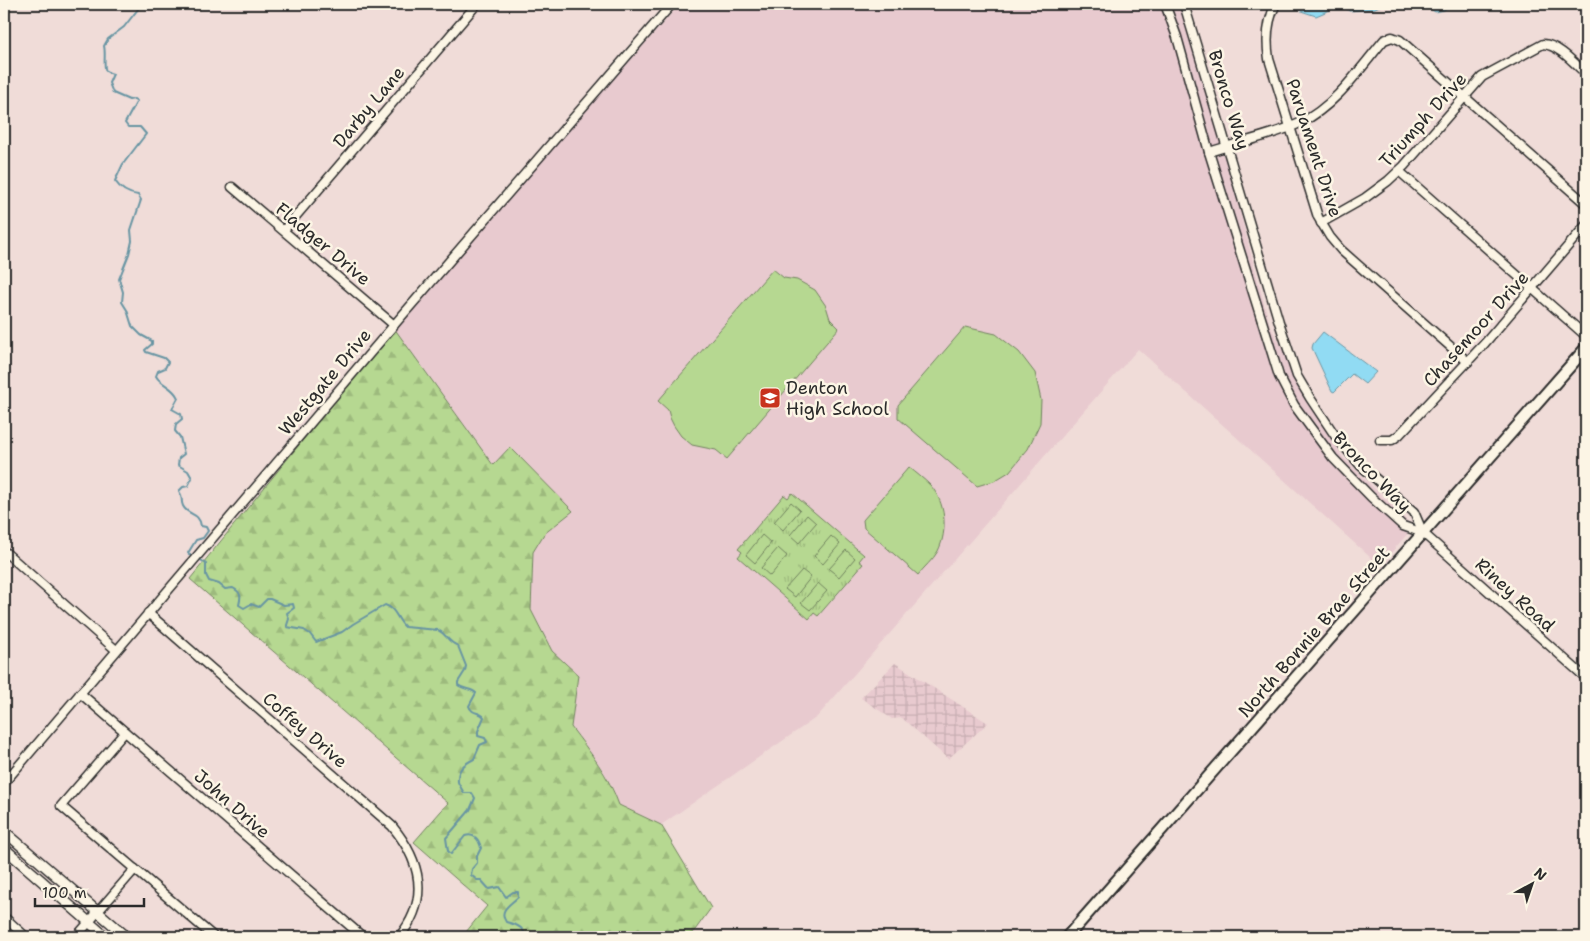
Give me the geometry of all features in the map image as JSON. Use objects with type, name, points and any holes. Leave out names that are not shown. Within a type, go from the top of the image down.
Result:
[{"type":"main road","name":"North Bonnie Brae Street","points":[[1067,937],[1586,348]]},
{"type":"street","name":"Westgate Drive","points":[[4,782],[394,324],[672,4]]},
{"type":"street","name":"Bronco Way","points":[[1165,4],[1177,37],[1209,152],[1279,376],[1294,405],[1333,458],[1351,478],[1404,526],[1424,533]]},
{"type":"street","name":"Bronco Way","points":[[1184,4],[1279,322],[1298,376],[1336,437],[1360,465],[1414,512],[1424,533]]},
{"type":"street","name":"Paruament Drive","points":[[1276,4],[1268,29],[1268,51],[1315,210],[1341,250],[1468,362]]},
{"type":"street","name":"Darby Lane","points":[[284,230],[473,5]]},
{"type":"street","points":[[1209,152],[1289,127],[1311,117],[1336,97],[1384,40],[1392,37],[1400,40],[1586,204]]},
{"type":"street","name":"Triumph Drive","points":[[1322,223],[1365,198],[1399,171],[1464,96],[1488,73],[1543,44],[1551,45],[1586,74]]},
{"type":"street","points":[[1399,171],[1586,336]]},
{"type":"street","name":"Fladger Drive","points":[[232,186],[394,324]]},
{"type":"street","name":"Chasemoor Drive","points":[[1380,440],[1396,438],[1468,362],[1586,225]]},
{"type":"street","name":"Riney Road","points":[[1424,533],[1586,678]]},
{"type":"street","points":[[4,551],[116,650]]},
{"type":"street","name":"Coffey Drive","points":[[148,613],[392,826],[410,851],[417,874],[418,885],[414,911],[399,937]]},
{"type":"street","name":"John Drive","points":[[80,693],[363,937]]},
{"type":"street","points":[[126,732],[61,806],[214,937]]},
{"type":"street","points":[[4,832],[127,937]]},
{"type":"street","points":[[4,848],[106,937]]},
{"type":"street","points":[[76,937],[135,869]]},
{"type":"street","points":[[4,917],[26,937]]},
{"type":"shaded area","name":"Denton High School","points":[[680,4],[1184,4],[1270,326],[1341,455],[1413,527],[1380,566],[1138,349],[817,717],[661,825],[619,805],[604,772],[571,726],[578,675],[552,651],[531,610],[533,552],[543,534],[572,512],[509,447],[494,466],[394,328]]},
{"type":"shaded area","points":[[895,663],[988,723],[948,759],[902,718],[892,719],[861,698]]},
{"type":"green space","points":[[773,269],[784,278],[797,280],[815,290],[826,306],[830,319],[839,328],[727,459],[716,450],[692,445],[681,436],[670,418],[668,410],[658,401]]},
{"type":"green space","points":[[965,327],[996,334],[1019,352],[1035,373],[1041,400],[1040,423],[1028,449],[1009,472],[994,481],[977,486],[898,418],[898,405]]},
{"type":"green space","points":[[394,328],[493,465],[510,447],[573,511],[544,534],[533,552],[531,610],[552,651],[578,675],[571,727],[604,774],[619,805],[661,825],[711,908],[690,937],[462,937],[487,906],[414,842],[448,803],[190,579]]},
{"type":"green space","points":[[909,467],[928,483],[935,492],[944,517],[943,535],[938,551],[918,575],[864,528],[863,520]]},
{"type":"green space","points":[[792,493],[864,555],[859,561],[863,564],[818,616],[814,613],[809,619],[738,557],[742,552],[738,549],[784,495],[788,498]]},
{"type":"green space","points":[[791,502],[800,510],[783,530],[774,522]]},
{"type":"green space","points":[[807,515],[816,523],[799,543],[790,535]]},
{"type":"green space","points":[[762,535],[771,543],[755,563],[746,555]]},
{"type":"green space","points":[[831,536],[840,544],[823,564],[814,556]]},
{"type":"green space","points":[[778,548],[787,556],[770,576],[761,568]]},
{"type":"green space","points":[[846,550],[855,558],[839,577],[829,569]]},
{"type":"green space","points":[[802,570],[811,577],[795,597],[785,589]]},
{"type":"green space","points":[[818,583],[827,591],[810,610],[801,603]]},
{"type":"water","points":[[1293,4],[1332,4],[1330,10],[1316,16],[1301,11]]},
{"type":"water","points":[[1341,4],[1384,4],[1373,9],[1349,11]]},
{"type":"water","points":[[1423,4],[1453,4],[1444,10],[1435,12]]},
{"type":"water","points":[[1323,332],[1376,372],[1365,384],[1352,374],[1334,392],[1332,391],[1312,348]]},
{"type":"waterway","points":[[142,4],[124,27],[108,39],[104,46],[105,69],[113,74],[109,83],[113,93],[129,100],[134,99],[137,101],[125,123],[128,127],[140,127],[146,134],[123,164],[115,181],[125,191],[138,195],[141,200],[131,230],[132,241],[129,254],[119,279],[123,292],[122,302],[127,310],[132,326],[141,335],[152,341],[152,344],[145,350],[146,352],[164,358],[168,362],[165,368],[158,371],[156,376],[174,391],[178,398],[172,409],[181,414],[182,419],[176,424],[175,431],[180,437],[184,454],[179,458],[178,465],[188,471],[192,478],[188,486],[183,487],[179,491],[185,509],[196,516],[201,526],[206,527],[208,531],[203,538],[196,540],[188,553],[192,557]]},
{"type":"waterway","points":[[201,560],[206,564],[206,575],[209,581],[219,584],[225,589],[233,588],[236,590],[240,595],[239,605],[244,608],[251,604],[259,607],[267,599],[284,605],[293,604],[294,608],[287,613],[289,619],[287,627],[304,630],[316,642],[342,632],[385,605],[394,611],[405,627],[438,630],[458,646],[466,666],[458,685],[476,693],[469,706],[472,711],[484,717],[478,731],[478,736],[485,738],[487,742],[480,745],[474,759],[460,770],[458,782],[464,793],[472,793],[475,798],[470,810],[446,838],[448,851],[451,854],[465,836],[471,835],[477,839],[481,848],[471,875],[477,880],[481,880],[489,889],[499,887],[506,897],[513,892],[518,892],[518,897],[506,908],[503,914],[506,922],[522,929],[525,934],[523,937]]},
{"type":"place","name":"Denton High School","points":[[770,398]]}]
